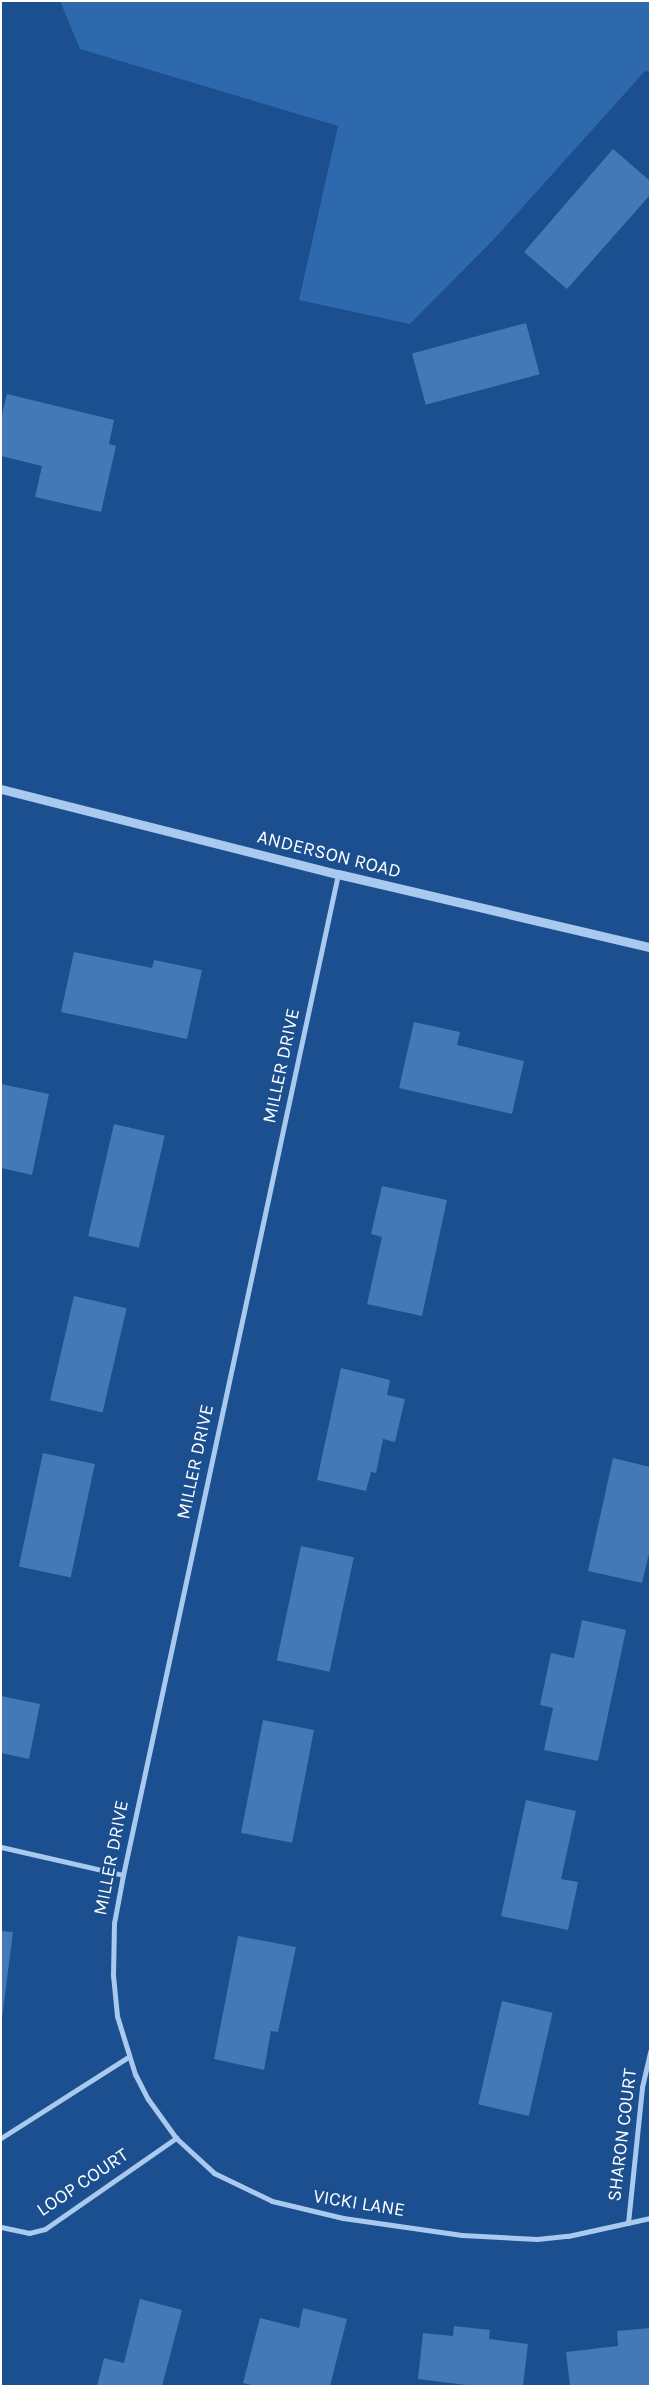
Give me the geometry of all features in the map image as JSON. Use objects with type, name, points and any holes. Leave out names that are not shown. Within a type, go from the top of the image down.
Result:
[{"type":"street","name":"ANDERSON ROAD","points":[[1,789],[338,874],[650,947]]},
{"type":"street","name":"MILLER DRIVE","points":[[128,2057],[117,2016],[113,1975],[114,1923],[122,1875],[338,874]]},
{"type":"street","points":[[1,1847],[122,1875]]},
{"type":"street","name":"SHARON COURT","points":[[628,2223],[642,2087],[650,2051]]},
{"type":"street","points":[[1,2138],[128,2057]]},
{"type":"street","name":"VICKI LANE","points":[[128,2057],[148,2099],[176,2138],[214,2173],[234,2185],[272,2201],[342,2218],[462,2235],[537,2238],[568,2236],[650,2218]]},
{"type":"street","name":"LOOP COURT","points":[[1,2227],[29,2233],[45,2229],[176,2138]]},
{"type":"shaded area","points":[[60,1],[650,1],[650,72],[645,71],[495,238],[410,324],[299,300],[338,126],[80,49]]},
{"type":"building","points":[[613,149],[650,181],[650,195],[567,289],[524,252]]},
{"type":"building","points":[[526,323],[540,374],[426,405],[412,354]]},
{"type":"building","points":[[7,394],[114,420],[109,444],[116,446],[101,512],[35,497],[42,466],[1,456],[1,418]]},
{"type":"building","points":[[74,952],[152,968],[154,960],[202,970],[187,1039],[61,1012]]},
{"type":"building","points":[[414,1022],[460,1032],[457,1045],[524,1061],[512,1114],[399,1088]]},
{"type":"building","points":[[1,1084],[49,1094],[32,1175],[1,1168]]},
{"type":"building","points":[[114,1124],[165,1136],[139,1248],[88,1236]]},
{"type":"building","points":[[382,1186],[447,1200],[422,1316],[367,1304],[382,1237],[371,1234]]},
{"type":"building","points":[[74,1296],[127,1308],[103,1412],[50,1400]]},
{"type":"building","points":[[341,1368],[390,1380],[387,1395],[405,1399],[395,1442],[383,1439],[376,1473],[371,1472],[366,1491],[317,1480]]},
{"type":"building","points":[[43,1453],[95,1464],[71,1577],[19,1566]]},
{"type":"building","points":[[613,1458],[650,1467],[650,1549],[642,1583],[588,1571]]},
{"type":"building","points":[[301,1546],[354,1557],[329,1672],[277,1660]]},
{"type":"building","points":[[582,1620],[626,1630],[598,1761],[544,1750],[553,1708],[540,1705],[551,1653],[574,1658]]},
{"type":"building","points":[[1,1696],[40,1704],[29,1759],[1,1753]]},
{"type":"building","points":[[263,1720],[314,1730],[292,1843],[241,1833]]},
{"type":"building","points":[[526,1800],[576,1811],[561,1879],[578,1882],[568,1930],[501,1916]]},
{"type":"building","points":[[1,1931],[13,1932],[2,2018],[1,2018]]},
{"type":"building","points":[[238,1936],[296,1947],[278,2032],[271,2031],[264,2070],[214,2059]]},
{"type":"building","points":[[502,2001],[553,2013],[529,2116],[478,2104]]},
{"type":"building","points":[[140,2299],[182,2310],[162,2386],[97,2386],[104,2358],[124,2363]]},
{"type":"building","points":[[303,2308],[347,2319],[330,2386],[256,2386],[243,2383],[260,2318],[299,2328]]},
{"type":"building","points":[[454,2326],[490,2330],[489,2339],[528,2344],[523,2386],[474,2386],[418,2379],[423,2333],[453,2336]]},
{"type":"building","points":[[650,2328],[650,2386],[570,2386],[566,2352],[618,2346],[617,2331]]}]
